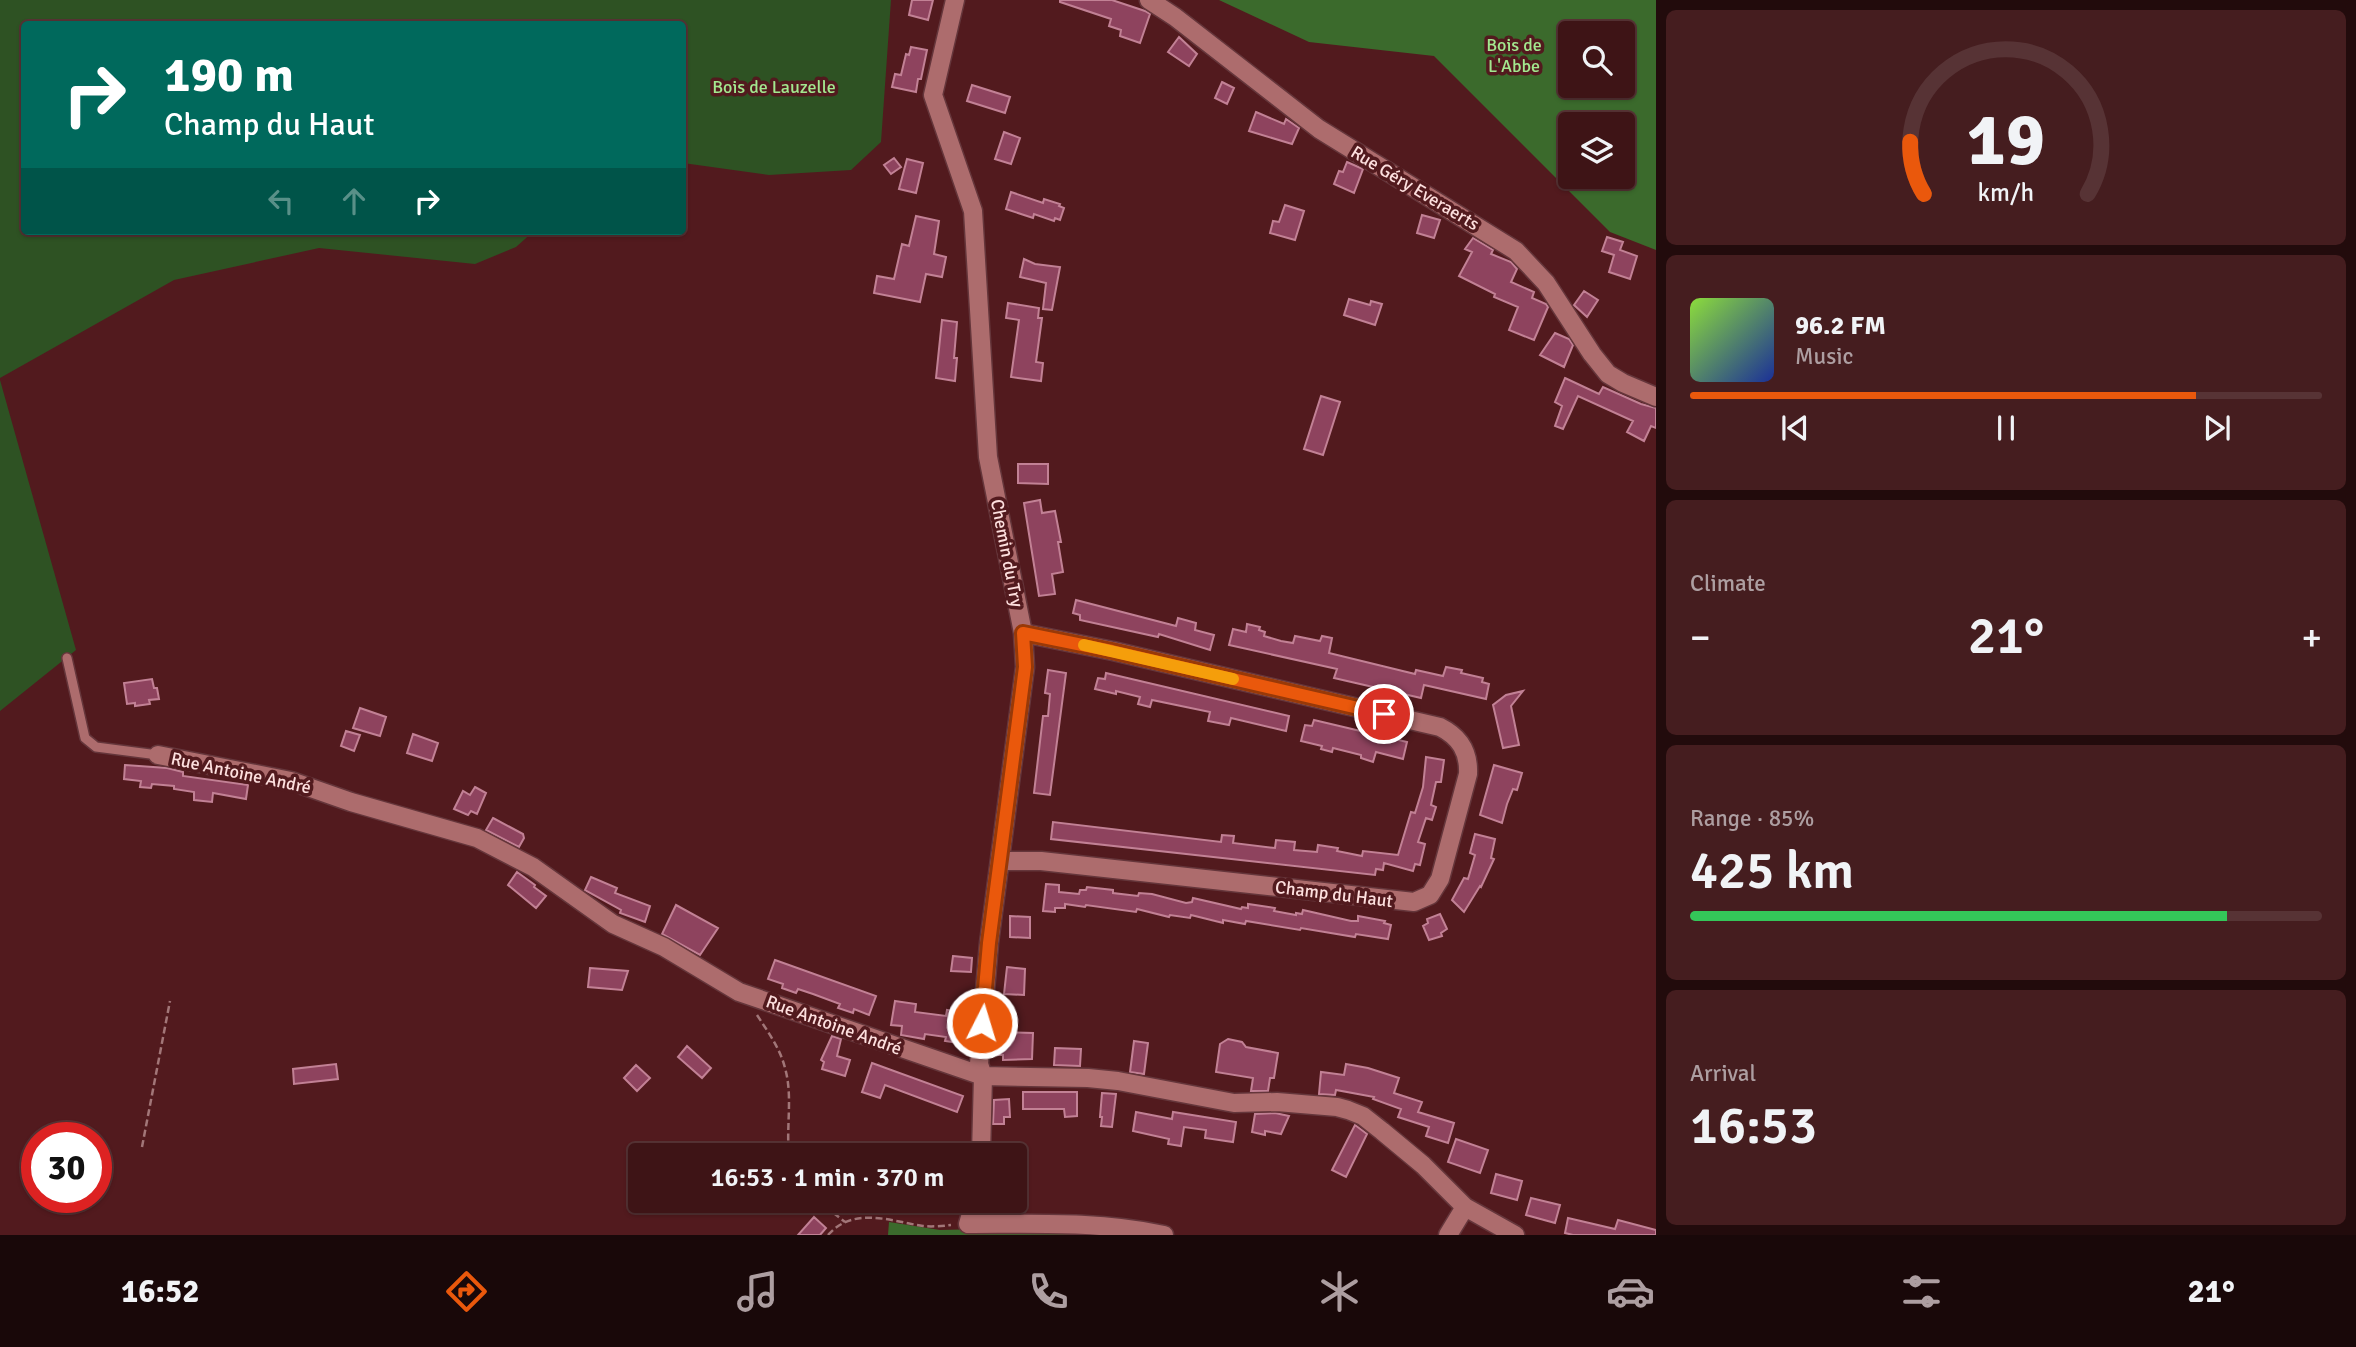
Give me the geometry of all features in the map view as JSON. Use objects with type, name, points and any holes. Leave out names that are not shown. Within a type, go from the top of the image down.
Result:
[{"type":"street","name":"Chemin du Try","points":[[955,0],[933,95],[973,211],[988,457],[1023,633],[1025,667],[989,943],[979,1064],[983,1076],[981,1143]]},
{"type":"street","name":"Rue Géry Everaerts","points":[[1149,0],[1320,129],[1516,251],[1546,283],[1608,374],[1656,397]]},
{"type":"street","name":"Champ du Haut","points":[[1001,861],[1041,861],[1414,902],[1430,895],[1440,879],[1468,774],[1468,762],[1460,741],[1440,727],[1023,633]]},
{"type":"street","name":"Rue Antoine André","points":[[158,755],[291,781],[351,802],[477,838],[533,867],[613,925],[664,947],[739,992],[983,1076],[1118,1081],[1234,1102],[1337,1107],[1363,1116],[1423,1166],[1465,1208],[1515,1235]]},
{"type":"street","points":[[1447,1235],[1465,1208]]},
{"type":"street","points":[[971,1213],[968,1224],[1096,1225],[1138,1229],[1164,1235]]},
{"type":"lane","points":[[67,658],[88,742],[96,747],[158,755]]},
{"type":"path","points":[[756,997],[753,1008],[772,1037],[785,1068],[789,1095],[789,1143]]},
{"type":"path","points":[[142,1147],[170,1001]]},
{"type":"path","points":[[834,1213],[845,1222]]},
{"type":"path","points":[[828,1235],[835,1227],[845,1222],[870,1217],[927,1226],[968,1224]]},
{"type":"green space","name":"Bois de Lauzelle","points":[[0,0],[891,0],[881,142],[851,170],[769,175],[686,163],[686,21],[21,21],[21,235],[530,235],[516,247],[475,264],[319,248],[174,280],[0,378]]},
{"type":"green space","name":"Bois de L'Abbe","points":[[1219,0],[1656,0],[1656,250],[1610,232],[1567,189],[1635,189],[1635,112],[1558,112],[1558,180],[1434,56],[1309,42]]},
{"type":"green space","points":[[0,380],[76,650],[0,711]]},
{"type":"green space","points":[[889,1222],[940,1230],[1139,1235],[888,1235]]},
{"type":"building","points":[[912,0],[933,0],[928,20],[909,15]]},
{"type":"building","points":[[1060,0],[1112,0],[1150,14],[1140,43],[1120,36],[1121,30],[1109,26],[1111,19]]},
{"type":"building","points":[[1179,37],[1197,54],[1189,66],[1168,52]]},
{"type":"building","points":[[911,47],[927,50],[916,92],[892,87],[895,74],[901,75],[906,54],[909,55]]},
{"type":"building","points":[[1222,82],[1234,88],[1227,104],[1215,98]]},
{"type":"building","points":[[972,85],[1010,97],[1005,113],[967,101]]},
{"type":"building","points":[[1256,112],[1284,124],[1286,119],[1299,128],[1292,144],[1249,131]]},
{"type":"building","points":[[1004,132],[1020,138],[1011,164],[995,159]]},
{"type":"building","points":[[894,158],[901,167],[891,174],[884,165]]},
{"type":"building","points":[[907,159],[923,163],[916,193],[899,189]]},
{"type":"building","points":[[1347,162],[1363,169],[1354,193],[1334,184],[1339,171],[1343,172]]},
{"type":"building","points":[[1011,192],[1043,203],[1044,199],[1060,204],[1059,206],[1064,208],[1060,220],[1055,218],[1054,221],[1034,214],[1033,218],[1006,209]]},
{"type":"building","points":[[1285,205],[1304,211],[1295,240],[1270,233],[1273,221],[1279,222]]},
{"type":"building","points":[[1422,215],[1440,220],[1434,238],[1417,233]]},
{"type":"building","points":[[916,216],[939,221],[934,254],[946,257],[942,277],[926,274],[920,302],[874,293],[877,276],[894,279],[902,244],[909,246]]},
{"type":"building","points":[[1607,237],[1623,242],[1620,250],[1637,256],[1630,279],[1609,272],[1614,255],[1602,251]]},
{"type":"building","points":[[1473,238],[1493,250],[1491,254],[1511,262],[1517,269],[1511,282],[1534,292],[1532,298],[1548,307],[1534,340],[1509,330],[1518,307],[1494,297],[1495,294],[1459,276],[1472,252],[1465,249]]},
{"type":"building","points":[[1024,259],[1035,264],[1060,267],[1052,310],[1043,309],[1046,283],[1020,277]]},
{"type":"building","points":[[1584,291],[1598,300],[1587,317],[1574,305]]},
{"type":"building","points":[[1349,299],[1370,305],[1371,301],[1382,304],[1375,325],[1344,315]]},
{"type":"building","points":[[1008,303],[1039,308],[1038,318],[1042,318],[1036,362],[1043,363],[1041,381],[1011,377],[1019,320],[1006,318]]},
{"type":"building","points":[[942,320],[957,322],[955,381],[936,378]]},
{"type":"building","points":[[1555,333],[1569,339],[1573,345],[1564,367],[1540,355]]},
{"type":"building","points":[[1565,378],[1599,394],[1603,387],[1656,408],[1656,428],[1651,426],[1644,441],[1627,432],[1633,421],[1578,396],[1563,429],[1555,426],[1562,406],[1555,402]]},
{"type":"building","points":[[1321,396],[1340,402],[1323,455],[1304,449]]},
{"type":"building","points":[[1018,464],[1048,464],[1048,484],[1018,483]]},
{"type":"building","points":[[1040,500],[1042,513],[1055,511],[1063,572],[1052,574],[1055,594],[1039,596],[1024,503]]},
{"type":"building","points":[[1076,600],[1176,626],[1178,618],[1196,623],[1195,630],[1214,635],[1210,650],[1159,634],[1158,637],[1080,620],[1080,615],[1073,613]]},
{"type":"building","points":[[1247,624],[1260,627],[1259,630],[1265,632],[1264,636],[1293,643],[1295,636],[1320,641],[1322,636],[1332,638],[1329,653],[1415,674],[1416,670],[1443,676],[1446,667],[1462,670],[1461,673],[1483,678],[1482,682],[1489,684],[1486,699],[1424,685],[1421,698],[1334,678],[1337,669],[1229,645],[1233,629],[1246,632]]},
{"type":"building","points":[[1048,670],[1066,673],[1050,795],[1034,793],[1043,716],[1048,716],[1050,694],[1045,693]]},
{"type":"building","points":[[1106,673],[1289,716],[1286,731],[1231,718],[1229,725],[1208,721],[1210,712],[1152,700],[1150,707],[1138,704],[1140,697],[1095,689],[1098,678],[1105,679]]},
{"type":"building","points":[[152,679],[159,699],[149,700],[150,704],[127,704],[124,683]]},
{"type":"building","points":[[1523,691],[1511,706],[1519,745],[1503,748],[1493,705],[1506,695]]},
{"type":"building","points":[[360,708],[386,717],[380,736],[353,728]]},
{"type":"building","points":[[1314,720],[1407,742],[1403,759],[1376,752],[1373,762],[1361,758],[1361,755],[1333,748],[1332,752],[1321,749],[1322,746],[1301,741],[1305,725],[1312,726]]},
{"type":"building","points":[[346,731],[360,735],[354,751],[341,746]]},
{"type":"building","points":[[413,734],[438,743],[432,761],[407,753]]},
{"type":"building","points":[[1426,757],[1444,760],[1441,782],[1436,782],[1431,805],[1436,807],[1432,820],[1426,818],[1418,842],[1425,844],[1420,865],[1415,864],[1413,871],[1384,863],[1383,870],[1376,869],[1375,875],[1051,839],[1053,822],[1221,842],[1222,835],[1234,836],[1233,843],[1275,848],[1276,840],[1295,842],[1294,850],[1317,852],[1318,845],[1362,856],[1363,851],[1398,855],[1411,812],[1415,813],[1423,787]]},
{"type":"building","points":[[125,765],[167,768],[183,772],[183,776],[248,785],[246,799],[213,793],[212,802],[194,800],[194,792],[174,789],[174,786],[152,784],[151,788],[140,787],[141,781],[124,779]]},
{"type":"building","points":[[1494,765],[1522,773],[1517,790],[1513,789],[1507,804],[1502,823],[1480,815]]},
{"type":"building","points":[[475,787],[486,793],[477,814],[471,811],[468,815],[454,809],[463,791],[470,795]]},
{"type":"building","points":[[493,818],[523,834],[524,838],[519,847],[486,830]]},
{"type":"building","points":[[1475,834],[1495,839],[1491,858],[1494,859],[1481,887],[1464,912],[1452,900],[1464,878],[1468,879],[1475,855],[1470,853]]},
{"type":"building","points":[[517,872],[546,896],[536,908],[508,885]]},
{"type":"building","points":[[591,877],[617,888],[615,893],[650,906],[645,922],[620,913],[621,910],[585,890]]},
{"type":"building","points":[[1046,884],[1059,885],[1059,892],[1079,894],[1080,890],[1086,890],[1087,887],[1138,896],[1139,893],[1152,894],[1186,903],[1192,902],[1193,898],[1241,909],[1248,908],[1248,904],[1275,908],[1274,911],[1296,915],[1302,914],[1303,910],[1351,921],[1358,921],[1358,916],[1385,921],[1384,923],[1391,925],[1388,939],[1356,934],[1355,937],[1246,921],[1245,924],[1223,920],[1223,923],[1191,915],[1190,918],[1169,917],[1137,909],[1136,912],[1065,904],[1065,908],[1055,908],[1055,912],[1043,911]]},
{"type":"building","points":[[676,905],[718,928],[700,955],[662,934]]},
{"type":"building","points":[[1440,914],[1447,929],[1441,933],[1442,936],[1429,940],[1423,926],[1428,923],[1427,919]]},
{"type":"building","points":[[1010,916],[1030,917],[1030,938],[1010,937]]},
{"type":"building","points":[[953,956],[972,958],[971,972],[951,971]]},
{"type":"building","points":[[775,960],[876,996],[869,1015],[854,1009],[853,1013],[838,1008],[840,1004],[798,989],[796,993],[782,988],[783,984],[768,979]]},
{"type":"building","points":[[1007,967],[1025,969],[1024,995],[1004,994]]},
{"type":"building","points":[[590,968],[628,971],[622,990],[588,987]]},
{"type":"building","points":[[895,1001],[916,1004],[915,1012],[946,1016],[947,1010],[965,1013],[959,1043],[945,1041],[946,1037],[925,1034],[924,1039],[901,1035],[902,1026],[891,1025]]},
{"type":"building","points":[[1033,1033],[1032,1059],[1003,1060],[1003,1055],[993,1055],[993,1034]]},
{"type":"building","points":[[832,1036],[841,1039],[837,1056],[850,1060],[845,1076],[822,1069],[824,1062],[821,1060]]},
{"type":"building","points":[[1228,1039],[1242,1042],[1246,1047],[1278,1053],[1274,1078],[1270,1078],[1268,1091],[1251,1091],[1253,1078],[1216,1072],[1220,1044]]},
{"type":"building","points":[[1134,1041],[1148,1043],[1144,1074],[1130,1072]]},
{"type":"building","points":[[687,1046],[711,1068],[702,1078],[678,1057]]},
{"type":"building","points":[[1055,1048],[1081,1049],[1080,1066],[1054,1065]]},
{"type":"building","points":[[872,1063],[963,1096],[957,1112],[885,1085],[880,1098],[862,1092]]},
{"type":"building","points":[[336,1064],[338,1079],[294,1084],[293,1069]]},
{"type":"building","points":[[1346,1064],[1399,1078],[1394,1093],[1422,1102],[1418,1112],[1454,1123],[1448,1143],[1426,1136],[1429,1127],[1398,1117],[1401,1109],[1373,1099],[1374,1097],[1336,1090],[1335,1095],[1319,1094],[1321,1072],[1344,1075]]},
{"type":"building","points":[[636,1065],[650,1078],[637,1091],[624,1078]]},
{"type":"building","points":[[1023,1092],[1077,1092],[1077,1116],[1065,1117],[1064,1109],[1023,1109]]},
{"type":"building","points":[[1102,1093],[1116,1094],[1112,1127],[1101,1126]]},
{"type":"building","points":[[1009,1099],[1010,1117],[1004,1117],[1004,1124],[993,1124],[994,1100]]},
{"type":"building","points":[[1136,1112],[1172,1119],[1173,1112],[1236,1122],[1233,1142],[1205,1138],[1206,1130],[1184,1127],[1181,1146],[1168,1144],[1169,1139],[1133,1131]]},
{"type":"building","points":[[1275,1113],[1289,1116],[1281,1134],[1252,1132],[1255,1114]]},
{"type":"building","points":[[1355,1125],[1367,1134],[1346,1177],[1332,1170]]},
{"type":"building","points":[[1456,1139],[1488,1150],[1480,1173],[1448,1162]]},
{"type":"building","points":[[1496,1174],[1522,1181],[1517,1200],[1491,1193]]},
{"type":"building","points":[[1531,1198],[1560,1205],[1555,1223],[1526,1215]]},
{"type":"building","points":[[814,1217],[826,1228],[820,1235],[798,1235]]},
{"type":"building","points":[[1568,1218],[1615,1229],[1618,1220],[1656,1230],[1656,1235],[1573,1235],[1565,1233]]},
{"type":"slow traffic","points":[[1084,645],[1233,679]]},
{"type":"route","points":[[982,1023],[989,943],[1025,667],[1023,633],[1384,714]]}]
